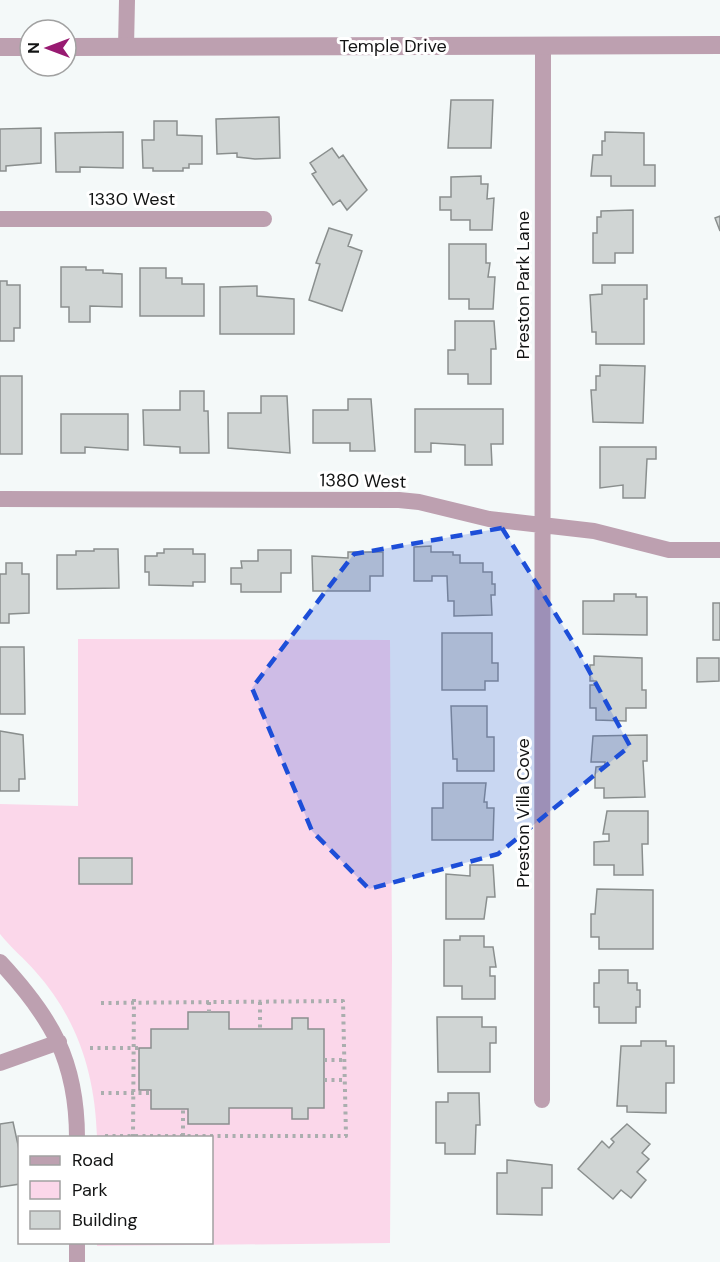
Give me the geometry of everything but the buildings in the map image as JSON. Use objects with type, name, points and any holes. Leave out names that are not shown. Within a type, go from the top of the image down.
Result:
[{"type":"street","points":[[126,47],[127,0]]},
{"type":"street","name":"Temple Drive","points":[[78,47],[720,45]]},
{"type":"street","name":"Preston Park Lane","points":[[543,46],[543,525]]},
{"type":"street","points":[[0,47],[18,47]]},
{"type":"street","name":"1330 West","points":[[0,219],[264,219]]},
{"type":"street","name":"1380 West","points":[[0,499],[399,500],[419,502],[489,519],[594,531],[669,550],[720,550]]},
{"type":"street","name":"Preston Villa Cove","points":[[542,1100],[543,525]]},
{"type":"street","points":[[0,962],[44,1015],[59,1042],[71,1072],[77,1136]]},
{"type":"street","points":[[0,1063],[59,1042]]},
{"type":"street","points":[[77,1244],[77,1262]]},
{"type":"path","points":[[133,1136],[134,1001]]},
{"type":"path","points":[[101,1003],[344,1001],[346,1136],[183,1136],[183,1109]]},
{"type":"path","points":[[209,1002],[209,1012]]},
{"type":"path","points":[[261,1002],[261,1029]]},
{"type":"path","points":[[90,1048],[139,1048]]},
{"type":"path","points":[[324,1060],[344,1060]]},
{"type":"path","points":[[324,1080],[345,1080]]},
{"type":"path","points":[[101,1093],[151,1093]]},
{"type":"highlighted area","points":[[502,528],[576,647],[630,746],[498,854],[369,889],[312,831],[252,688],[354,554]]},
{"type":"green space","points":[[78,639],[390,640],[392,957],[390,1243],[97,1246],[97,1244],[213,1244],[213,1136],[97,1136],[93,1091],[88,1069],[73,1028],[50,989],[0,934],[0,804],[78,806]]}]
